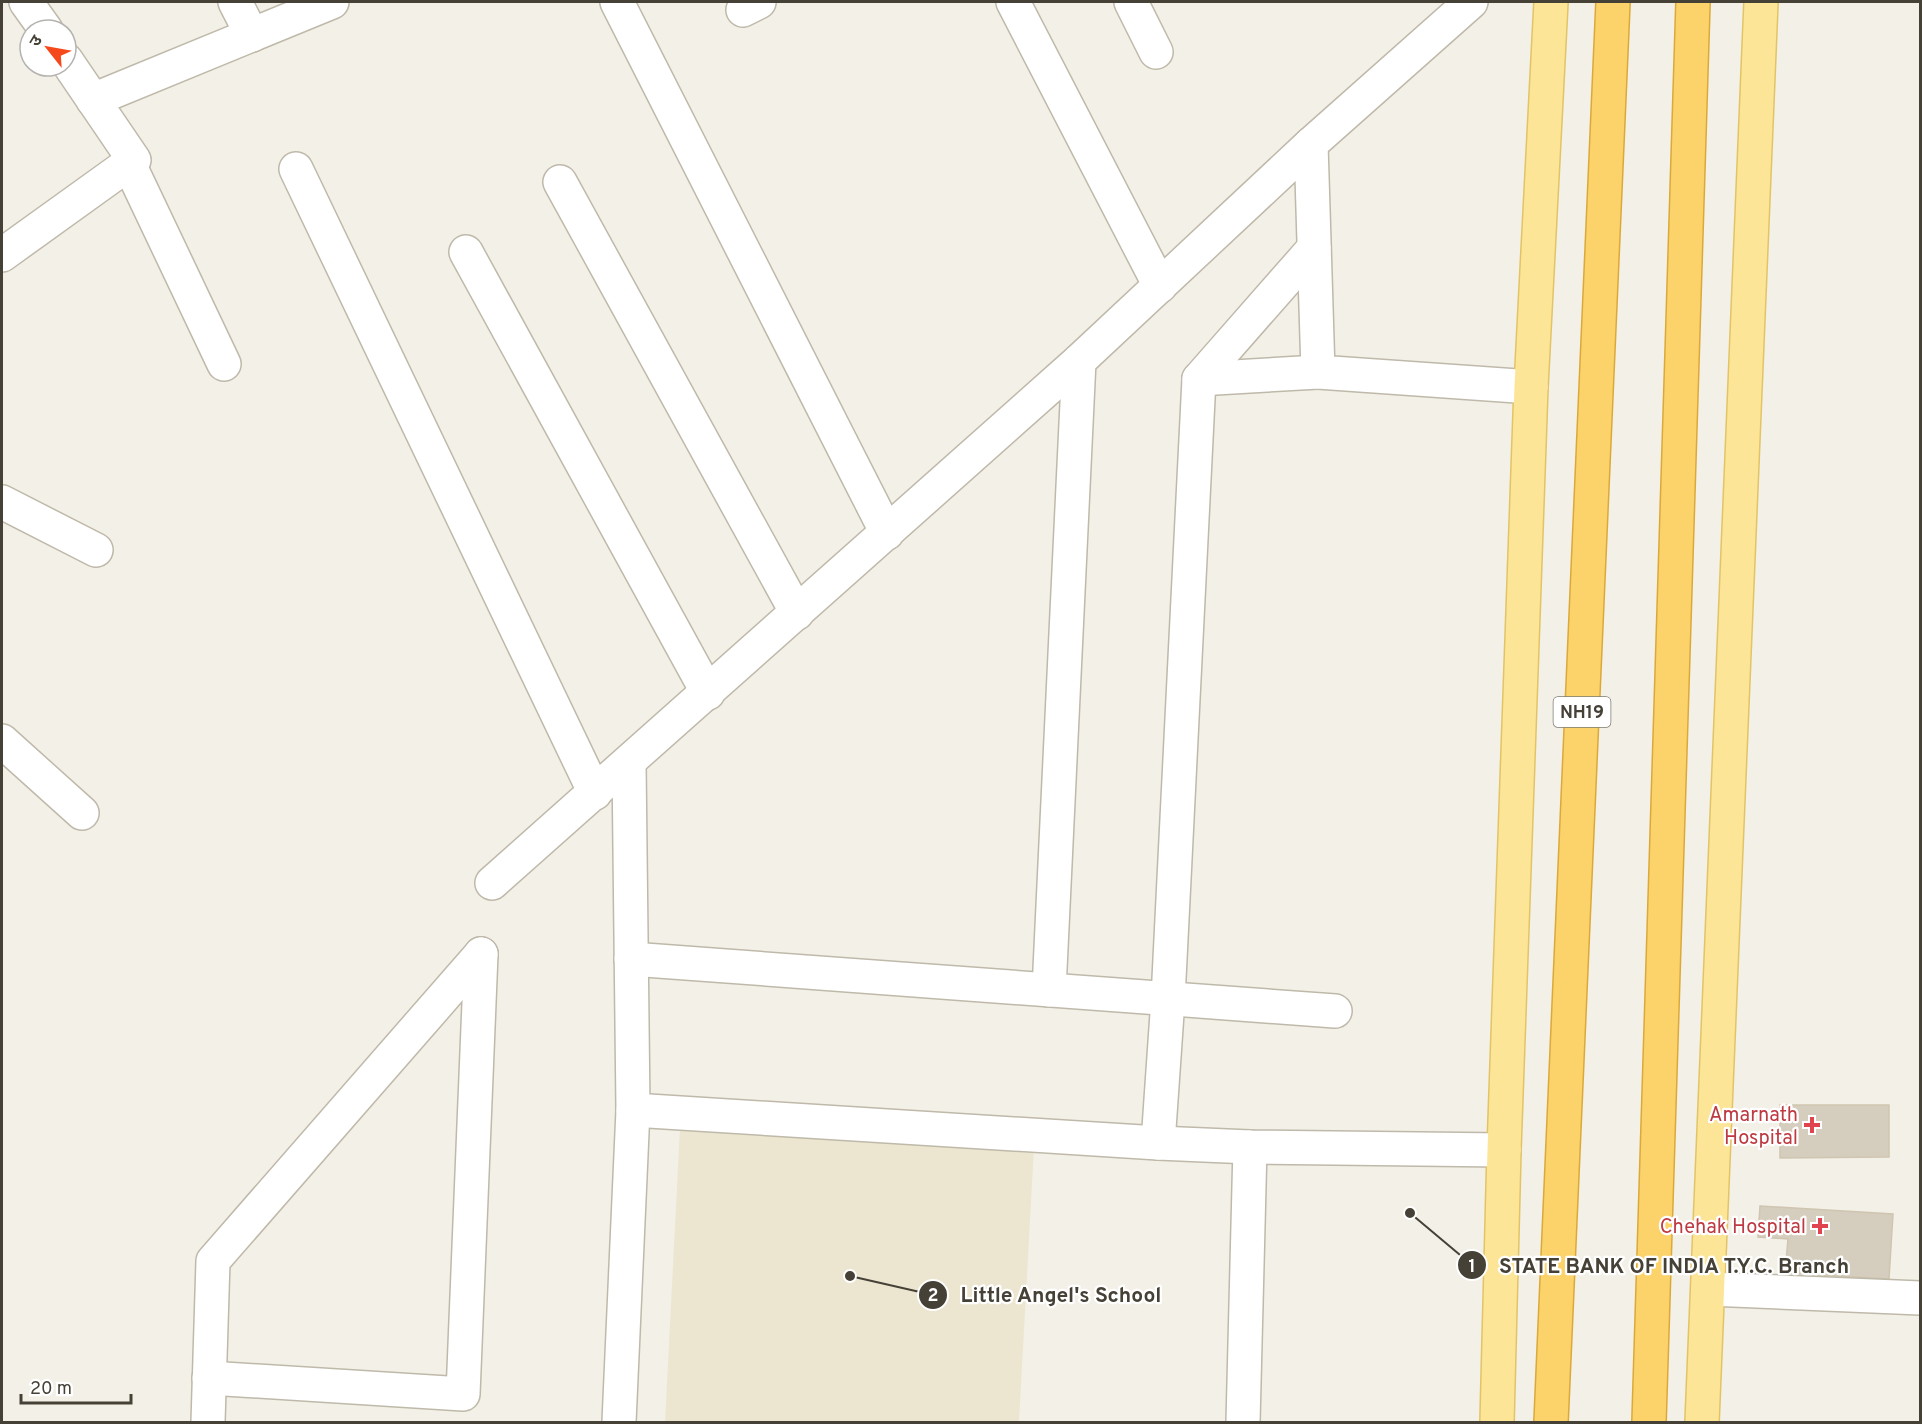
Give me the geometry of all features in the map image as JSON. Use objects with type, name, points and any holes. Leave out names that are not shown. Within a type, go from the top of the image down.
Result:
[{"type":"highway","name":"NH19","points":[[1551,1422],[1613,2]]},
{"type":"highway","points":[[1649,1422],[1692,2]]},
{"type":"main road","points":[[1497,1422],[1504,1149],[1531,387],[1551,2]]},
{"type":"main road","points":[[1702,1422],[1761,2]]},
{"type":"street","points":[[26,2],[37,18]]},
{"type":"street","points":[[235,2],[252,35]]},
{"type":"street","points":[[93,100],[332,2]]},
{"type":"street","points":[[616,2],[887,533]]},
{"type":"street","points":[[1013,2],[1160,286]]},
{"type":"street","points":[[1131,2],[1156,52]]},
{"type":"street","points":[[492,883],[1079,361],[1311,144],[1471,2]]},
{"type":"street","points":[[2,255],[134,160],[78,78]]},
{"type":"street","points":[[1311,144],[1318,372]]},
{"type":"street","points":[[129,164],[224,364]]},
{"type":"street","points":[[296,169],[595,793]]},
{"type":"street","points":[[560,182],[797,613]]},
{"type":"street","points":[[1158,1143],[1168,999],[1199,380],[1314,248]]},
{"type":"street","points":[[466,252],[708,693]]},
{"type":"street","points":[[1048,990],[1079,361]]},
{"type":"street","points":[[1199,380],[1318,372],[1531,387]]},
{"type":"street","points":[[2,502],[96,550]]},
{"type":"street","points":[[2,741],[82,813]]},
{"type":"street","points":[[619,1422],[633,1110],[629,763]]},
{"type":"street","points":[[208,1422],[213,1261],[481,954],[463,1394],[210,1378]]},
{"type":"street","points":[[631,959],[1335,1011]]},
{"type":"street","points":[[633,1110],[1158,1143],[1250,1147],[1504,1149]]},
{"type":"street","points":[[1243,1422],[1250,1147]]},
{"type":"street","points":[[1709,1289],[1920,1298]]},
{"type":"shaded area","points":[[681,1108],[1035,1129],[1019,1422],[665,1422]]},
{"type":"building","points":[[1780,1105],[1889,1105],[1889,1157],[1780,1158]]},
{"type":"building","points":[[1760,1206],[1893,1214],[1889,1279],[1785,1273],[1788,1239],[1758,1237]]},
{"type":"place","name":"Amarnath Hospital","points":[[1812,1125]]},
{"type":"place","name":"STATE BANK OF INDIA T.Y.C. Branch","points":[[1410,1213]]},
{"type":"place","name":"Chehak Hospital","points":[[1820,1226]]},
{"type":"place","name":"Little Angel's School","points":[[850,1276]]}]
